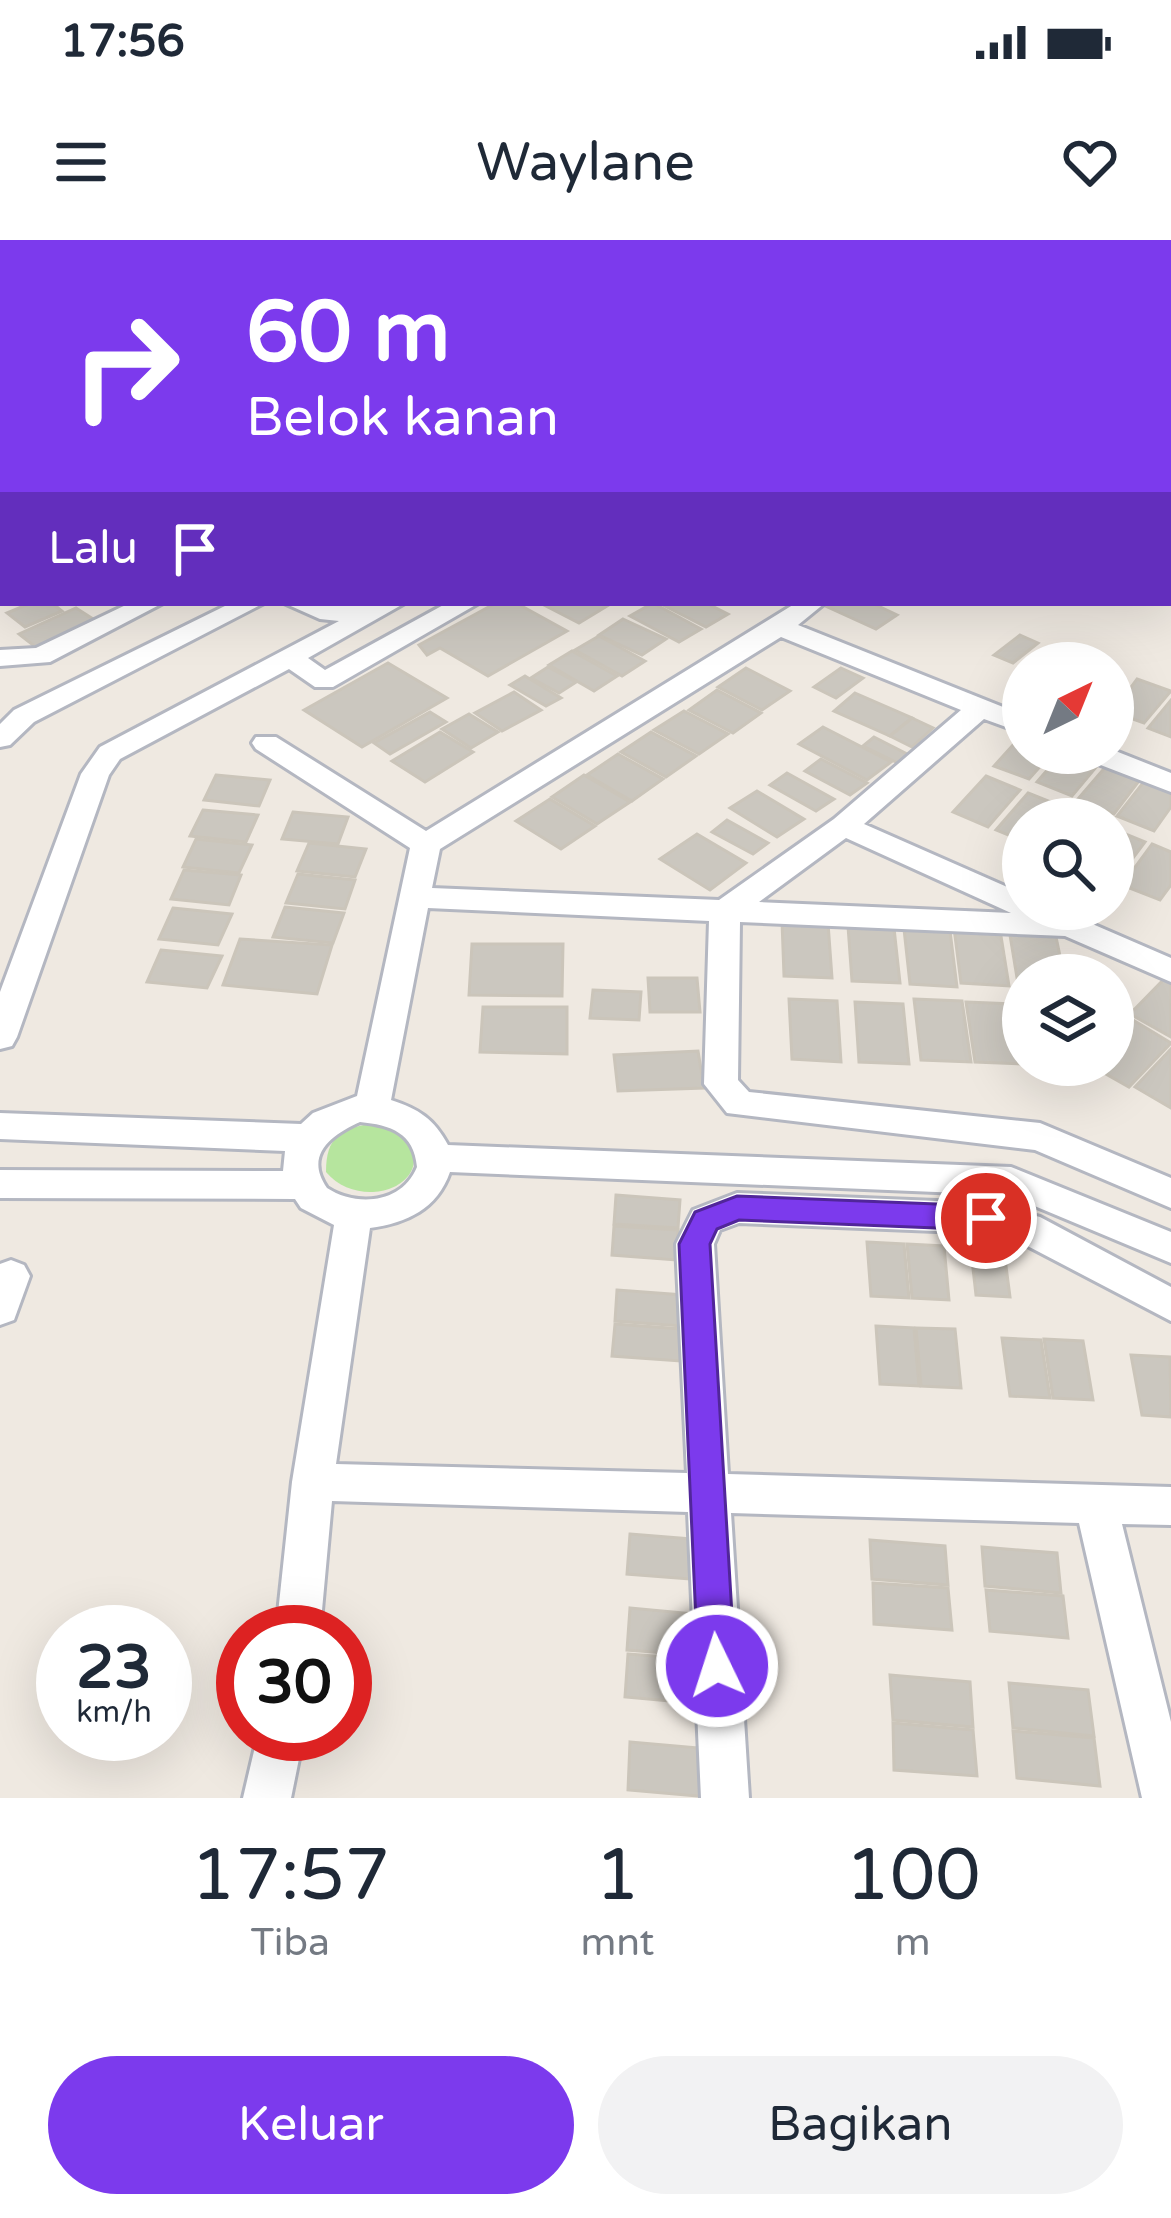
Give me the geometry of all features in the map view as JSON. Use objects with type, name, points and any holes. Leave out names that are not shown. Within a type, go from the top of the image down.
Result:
[{"type":"street","points":[[0,658],[41,656],[58,650],[144,606]]},
{"type":"street","points":[[0,739],[24,716],[245,606]]},
{"type":"street","points":[[303,606],[344,615],[380,606]]},
{"type":"street","points":[[0,1037],[95,774],[110,753],[386,606]]},
{"type":"street","points":[[288,656],[324,681],[461,606]]},
{"type":"street","points":[[372,1108],[426,844],[808,606]]},
{"type":"street","points":[[779,627],[1002,716]]},
{"type":"street","points":[[725,911],[844,826],[980,708]]},
{"type":"street","points":[[266,743],[426,844]]},
{"type":"street","points":[[1134,768],[1171,783]]},
{"type":"street","points":[[844,826],[1002,896]]},
{"type":"street","points":[[414,897],[1002,923]]},
{"type":"street","points":[[725,911],[721,1084],[740,1104],[1040,1137],[1171,1194]]},
{"type":"street","points":[[1078,930],[1171,971]]},
{"type":"street","points":[[372,1108],[400,1113],[421,1126],[435,1158],[426,1183],[404,1204],[354,1215],[322,1206],[302,1185],[298,1157],[306,1138],[328,1119],[372,1108]]},
{"type":"street","points":[[0,1126],[306,1138]]},
{"type":"street","points":[[435,1158],[1011,1181],[1171,1247]]},
{"type":"street","points":[[0,1184],[302,1185]]},
{"type":"street","points":[[725,1798],[694,1244],[706,1220],[737,1208],[986,1218],[1027,1228],[1171,1305]]},
{"type":"street","points":[[301,1605],[313,1482],[354,1215]]},
{"type":"street","points":[[313,1482],[1171,1505]]},
{"type":"street","points":[[1096,1502],[1166,1798]]},
{"type":"street","points":[[267,1798],[275,1761]]},
{"type":"green space","points":[[373,1123],[408,1136],[414,1154],[412,1169],[404,1181],[390,1188],[357,1191],[326,1172],[329,1150],[344,1132]]},
{"type":"building","points":[[24,606],[56,606],[62,611],[25,627],[7,613]]},
{"type":"building","points":[[490,606],[521,606],[567,631],[488,676],[440,648],[427,655],[419,645]]},
{"type":"building","points":[[546,606],[607,606],[579,623]]},
{"type":"building","points":[[659,606],[701,629],[679,642],[630,616]]},
{"type":"building","points":[[665,606],[712,606],[728,614],[706,627]]},
{"type":"building","points":[[825,606],[878,606],[897,615],[876,629]]},
{"type":"building","points":[[76,608],[101,624],[42,652],[19,634]]},
{"type":"building","points":[[623,619],[666,639],[642,655],[599,635]]},
{"type":"building","points":[[599,636],[645,661],[622,676],[575,650]]},
{"type":"building","points":[[572,651],[617,676],[594,691],[549,665]]},
{"type":"building","points":[[388,663],[447,698],[362,747],[304,710]]},
{"type":"building","points":[[548,667],[576,682],[559,693],[531,678]]},
{"type":"building","points":[[746,668],[790,691],[762,710],[718,687]]},
{"type":"building","points":[[841,668],[863,678],[836,698],[814,687]]},
{"type":"building","points":[[525,676],[561,698],[546,706],[510,685]]},
{"type":"building","points":[[1137,679],[1171,691],[1144,723],[1134,719]]},
{"type":"building","points":[[717,690],[761,713],[733,733],[689,710]]},
{"type":"building","points":[[514,692],[541,710],[502,731],[475,713]]},
{"type":"building","points":[[855,693],[912,718],[890,736],[834,711]]},
{"type":"building","points":[[1171,700],[1171,737],[1148,728]]},
{"type":"building","points":[[684,711],[728,734],[699,754],[654,730]]},
{"type":"building","points":[[430,712],[446,722],[390,754],[374,743]]},
{"type":"building","points":[[469,714],[498,732],[471,748],[442,729]]},
{"type":"building","points":[[912,718],[933,728],[912,747],[890,736]]},
{"type":"building","points":[[823,727],[891,762],[867,780],[799,744]]},
{"type":"building","points":[[440,732],[473,752],[425,782],[392,761]]},
{"type":"building","points":[[651,732],[696,756],[666,777],[621,752]]},
{"type":"building","points":[[874,737],[909,755],[898,763],[863,746]]},
{"type":"building","points":[[618,754],[663,779],[632,801],[587,775]]},
{"type":"building","points":[[821,759],[867,783],[850,795],[805,771]]},
{"type":"building","points":[[787,773],[834,799],[816,811],[770,785]]},
{"type":"building","points":[[1044,774],[1090,774],[1072,796],[1037,782]]},
{"type":"building","points":[[1099,774],[1142,777],[1126,798],[1079,798]]},
{"type":"building","points":[[216,775],[270,780],[259,806],[204,800]]},
{"type":"building","points":[[584,775],[630,802],[597,824],[552,797]]},
{"type":"building","points":[[986,776],[1020,790],[1013,798],[1002,798],[1002,811],[988,827],[953,812]]},
{"type":"building","points":[[1146,779],[1171,789],[1171,807],[1154,831],[1134,823],[1131,798]]},
{"type":"building","points":[[757,791],[804,819],[777,837],[730,808]]},
{"type":"building","points":[[550,799],[595,826],[561,849],[516,821]]},
{"type":"building","points":[[203,810],[258,815],[246,842],[190,836]]},
{"type":"building","points":[[293,812],[348,817],[338,844],[282,839]]},
{"type":"building","points":[[727,820],[768,843],[753,854],[712,832]]},
{"type":"building","points":[[697,834],[746,863],[710,890],[660,859]]},
{"type":"building","points":[[1134,838],[1145,842],[1134,857]]},
{"type":"building","points":[[196,839],[252,845],[239,873],[183,867]]},
{"type":"building","points":[[309,843],[366,849],[355,877],[297,871]]},
{"type":"building","points":[[1152,844],[1171,852],[1171,885],[1160,900],[1134,890],[1134,869]]},
{"type":"building","points":[[184,870],[241,875],[229,905],[171,899]]},
{"type":"building","points":[[298,874],[355,880],[345,909],[286,903]]},
{"type":"building","points":[[285,907],[344,913],[333,943],[273,937]]},
{"type":"building","points":[[173,908],[232,914],[218,945],[159,939]]},
{"type":"building","points":[[782,921],[828,923],[832,978],[784,976]]},
{"type":"building","points":[[848,926],[894,928],[900,983],[852,981]]},
{"type":"building","points":[[954,928],[1000,930],[1002,986],[961,983]]},
{"type":"building","points":[[904,929],[950,931],[957,987],[910,984]]},
{"type":"building","points":[[1010,935],[1056,937],[1060,954],[1013,954]]},
{"type":"building","points":[[240,939],[332,945],[317,994],[223,985]]},
{"type":"building","points":[[472,944],[563,944],[562,996],[469,995]]},
{"type":"building","points":[[161,950],[222,956],[207,988],[147,982]]},
{"type":"building","points":[[1171,972],[1171,1037],[1134,1016],[1134,1010]]},
{"type":"building","points":[[648,978],[697,978],[700,1012],[650,1012]]},
{"type":"building","points":[[593,990],[641,992],[639,1020],[590,1018]]},
{"type":"building","points":[[789,999],[837,1001],[841,1062],[792,1059]]},
{"type":"building","points":[[914,999],[962,1001],[971,1062],[921,1060]]},
{"type":"building","points":[[855,1002],[903,1004],[909,1064],[859,1062]]},
{"type":"building","points":[[966,1002],[1002,1004],[1002,1063],[975,1062]]},
{"type":"building","points":[[483,1007],[567,1007],[567,1054],[480,1052]]},
{"type":"building","points":[[1134,1021],[1171,1043],[1134,1082]]},
{"type":"building","points":[[1171,1049],[1171,1108],[1135,1087]]},
{"type":"building","points":[[698,1051],[704,1088],[618,1091],[614,1055]]},
{"type":"building","points":[[616,1195],[680,1200],[678,1228],[614,1224]]},
{"type":"building","points":[[614,1226],[678,1230],[676,1260],[612,1255]]},
{"type":"building","points":[[867,1242],[904,1244],[909,1298],[871,1296]]},
{"type":"building","points":[[970,1242],[1003,1243],[1010,1297],[976,1295]]},
{"type":"building","points":[[907,1244],[944,1246],[949,1300],[912,1298]]},
{"type":"building","points":[[617,1290],[683,1295],[681,1326],[615,1321]]},
{"type":"building","points":[[615,1324],[682,1329],[680,1361],[612,1356]]},
{"type":"building","points":[[876,1326],[914,1328],[919,1386],[880,1384]]},
{"type":"building","points":[[916,1328],[955,1329],[961,1388],[921,1386]]},
{"type":"building","points":[[1002,1338],[1041,1340],[1050,1398],[1010,1396]]},
{"type":"building","points":[[1044,1339],[1083,1341],[1093,1400],[1053,1398]]},
{"type":"building","points":[[1131,1355],[1170,1357],[1171,1417],[1142,1415]]},
{"type":"building","points":[[630,1534],[703,1540],[702,1580],[627,1574]]},
{"type":"building","points":[[870,1540],[945,1546],[948,1585],[872,1579]]},
{"type":"building","points":[[982,1547],[1057,1553],[1061,1593],[985,1586]]},
{"type":"building","points":[[873,1583],[948,1588],[952,1630],[874,1624]]},
{"type":"building","points":[[986,1590],[1063,1596],[1068,1638],[990,1631]]},
{"type":"building","points":[[630,1608],[706,1615],[705,1656],[627,1650]]},
{"type":"building","points":[[628,1654],[705,1660],[704,1704],[625,1697]]},
{"type":"building","points":[[890,1675],[970,1682],[973,1727],[893,1720]]},
{"type":"building","points":[[1009,1683],[1088,1690],[1094,1736],[1013,1728]]},
{"type":"building","points":[[893,1723],[973,1730],[977,1776],[894,1770]]},
{"type":"building","points":[[1013,1731],[1094,1738],[1100,1786],[1017,1778]]},
{"type":"building","points":[[630,1742],[711,1749],[709,1797],[628,1790]]},
{"type":"route","points":[[717,1666],[694,1244],[706,1220],[737,1208],[986,1218]]}]
